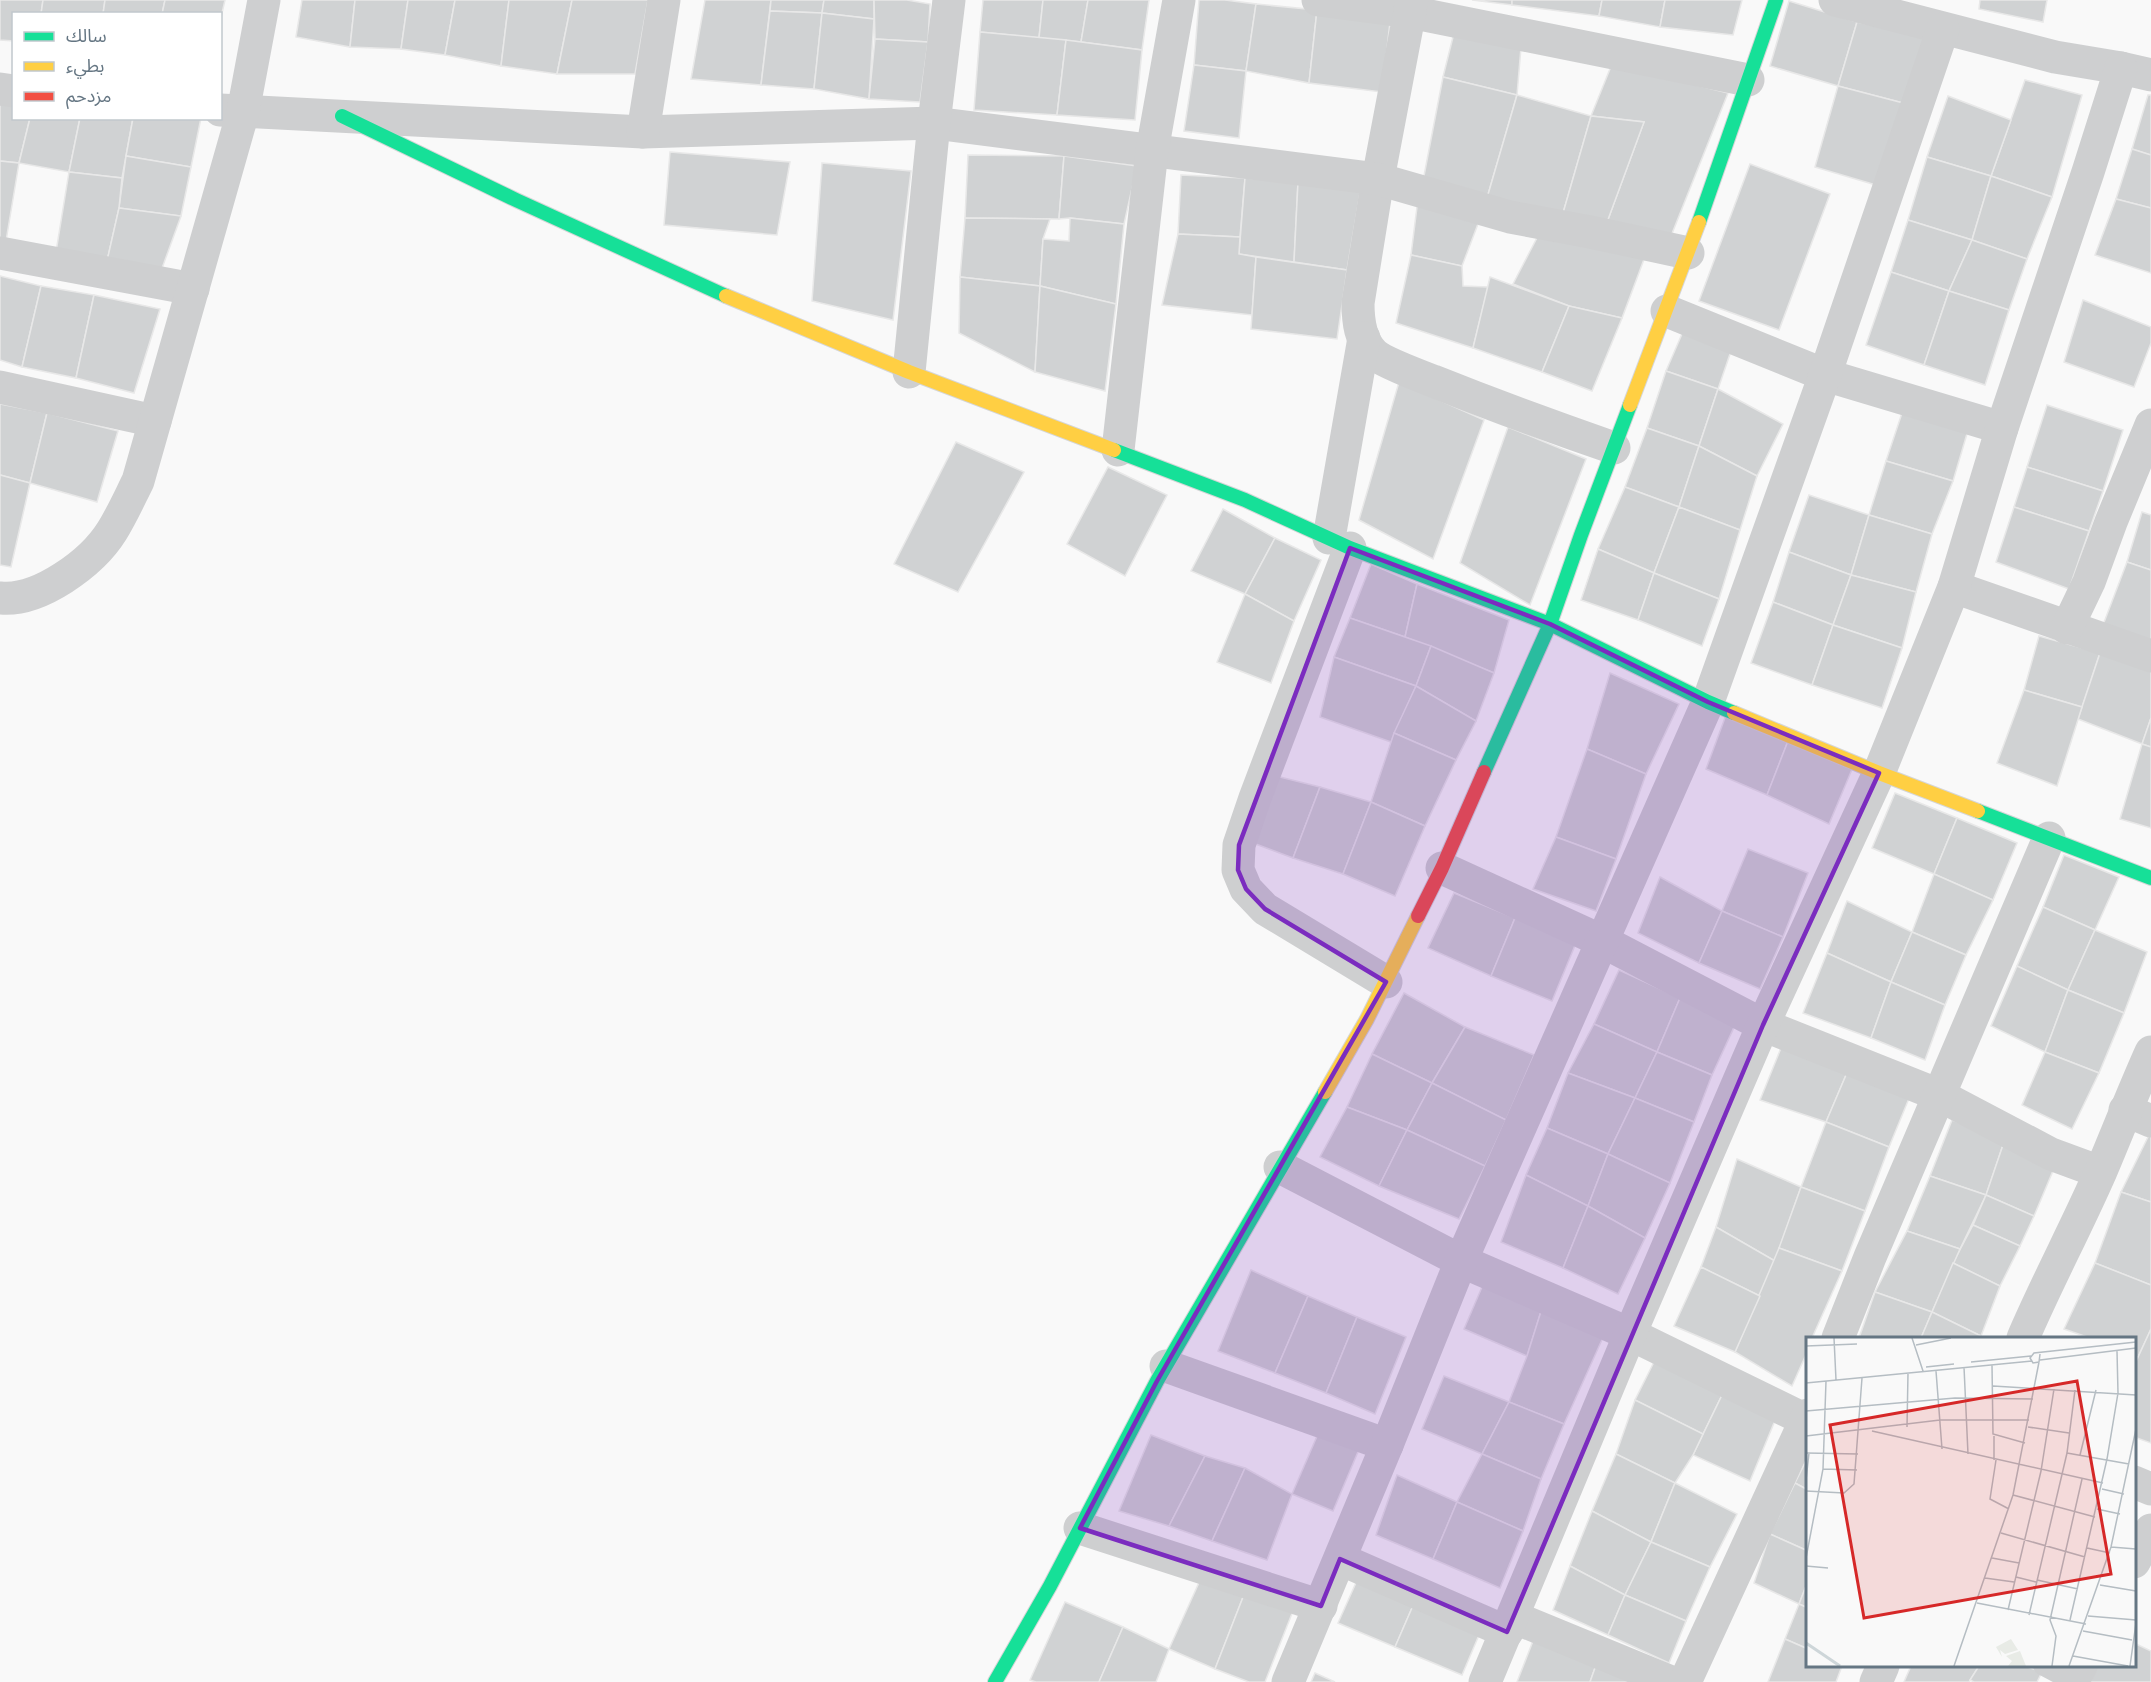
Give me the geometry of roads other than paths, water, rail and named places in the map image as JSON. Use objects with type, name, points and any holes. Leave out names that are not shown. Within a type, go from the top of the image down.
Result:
[{"type":"street","points":[[0,598],[12,600],[45,590],[88,558],[111,532],[138,481],[192,290],[232,111],[264,0]]},
{"type":"street","points":[[643,132],[664,0]]},
{"type":"street","points":[[909,372],[949,0]]},
{"type":"street","points":[[1118,450],[1152,151],[1179,0]]},
{"type":"street","points":[[1318,0],[1411,6],[1748,80]]},
{"type":"street","points":[[995,1682],[1166,1366],[1367,1019],[1442,868],[1550,624],[1688,254],[1776,0]]},
{"type":"street","points":[[1485,1682],[1630,1334],[1763,1025],[1879,772],[1954,587],[2002,428],[2088,172],[2136,71],[2055,57],[1835,0]]},
{"type":"street","points":[[1411,6],[1378,179],[1358,303],[1358,321],[1364,338],[1374,354],[1416,374],[1499,408],[1614,448]]},
{"type":"street","points":[[1288,1682],[1341,1559],[1461,1261],[1708,702],[1826,375],[1943,28]]},
{"type":"street","points":[[232,111],[643,132],[934,123],[1378,179],[1510,217],[1688,254]]},
{"type":"street","points":[[342,116],[516,200],[764,313],[909,372],[1245,500],[1340,543],[1550,624],[1708,702],[1879,772],[2151,878]]},
{"type":"street","points":[[0,253],[192,290]]},
{"type":"street","points":[[1666,312],[1826,375],[2002,428]]},
{"type":"street","points":[[1364,338],[1340,543],[1239,844],[1238,870],[1246,889],[1265,909],[1386,981]]},
{"type":"street","points":[[0,387],[155,421]]},
{"type":"street","points":[[2067,628],[2089,582],[2151,425]]},
{"type":"street","points":[[1954,587],[2151,656]]},
{"type":"street","points":[[1838,1337],[2049,838]]},
{"type":"street","points":[[1442,868],[1602,941],[1763,1025],[1939,1095],[2051,1154],[2100,1172]]},
{"type":"street","points":[[2023,1337],[2045,1286],[2100,1172],[2138,1116],[2151,1052]]},
{"type":"street","points":[[1280,1167],[1461,1261],[1630,1334],[1806,1419]]},
{"type":"street","points":[[1166,1366],[1387,1445]]},
{"type":"street","points":[[1684,1682],[1806,1421]]},
{"type":"street","points":[[2136,1483],[2151,1489]]},
{"type":"street","points":[[1080,1528],[1321,1606]]},
{"type":"street","points":[[2136,1558],[2151,1530]]},
{"type":"street","points":[[1341,1559],[1510,1624],[1671,1682]]},
{"type":"street","points":[[1876,1682],[1881,1667]]},
{"type":"street","points":[[2072,1682],[2080,1667]]},
{"type":"lane","points":[[2046,1667],[2072,1682]]}]
